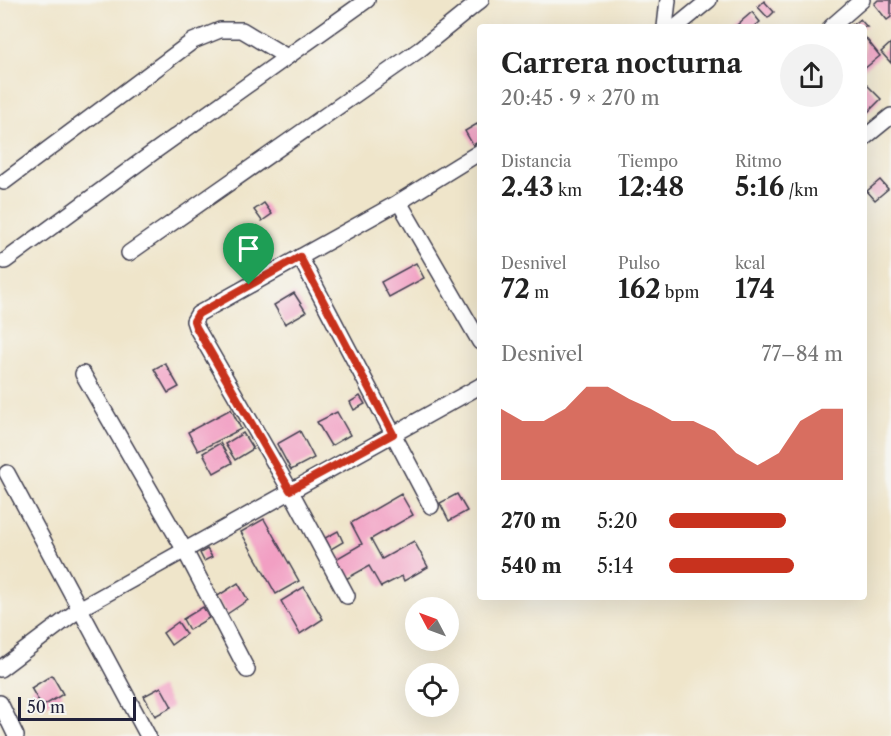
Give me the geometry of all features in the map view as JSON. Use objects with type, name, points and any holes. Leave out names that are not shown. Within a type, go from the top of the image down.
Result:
[{"type":"street","points":[[5,261],[367,0]]},
{"type":"street","points":[[129,253],[418,50],[481,0]]},
{"type":"street","points":[[665,24],[668,0]]},
{"type":"street","points":[[680,24],[709,0]]},
{"type":"street","points":[[834,24],[862,0]]},
{"type":"street","points":[[4,182],[193,41],[220,30],[242,30],[287,57]]},
{"type":"street","points":[[867,136],[891,116]]},
{"type":"street","points":[[347,596],[194,321],[198,314],[399,202],[477,154]]},
{"type":"street","points":[[399,202],[477,337]]},
{"type":"street","points":[[300,257],[430,506]]},
{"type":"street","points":[[83,374],[184,549],[247,670]]},
{"type":"street","points":[[0,669],[81,608],[477,388]]},
{"type":"street","points":[[7,473],[148,736]]},
{"type":"street","points":[[0,703],[16,736]]},
{"type":"building","points":[[878,0],[891,0],[891,17],[887,20],[874,4]]},
{"type":"building","points":[[764,1],[774,12],[768,18],[758,7]]},
{"type":"building","points":[[752,12],[760,22],[758,24],[738,24]]},
{"type":"building","points":[[860,19],[864,24],[853,24]]},
{"type":"building","points":[[867,40],[880,56],[867,67]]},
{"type":"building","points":[[891,43],[891,63],[881,52]]},
{"type":"building","points":[[867,85],[881,99],[867,113]]},
{"type":"building","points":[[477,124],[477,143],[473,145],[465,131]]},
{"type":"building","points":[[880,180],[888,189],[875,200],[867,191]]},
{"type":"building","points":[[264,203],[272,214],[262,221],[254,210]]},
{"type":"building","points":[[416,263],[424,278],[389,297],[381,282]]},
{"type":"building","points":[[294,293],[306,312],[285,324],[274,305]]},
{"type":"building","points":[[165,363],[179,387],[168,393],[154,369]]},
{"type":"building","points":[[360,396],[365,404],[354,410],[350,402]]},
{"type":"building","points":[[231,409],[241,429],[198,451],[188,432]]},
{"type":"building","points":[[337,412],[350,435],[331,446],[317,422]]},
{"type":"building","points":[[300,431],[314,458],[291,470],[277,444]]},
{"type":"building","points":[[243,433],[253,449],[235,460],[225,444]]},
{"type":"building","points":[[220,443],[232,463],[214,473],[203,453]]},
{"type":"building","points":[[401,494],[413,515],[371,539],[382,559],[414,541],[428,567],[404,581],[402,576],[381,587],[369,566],[346,579],[336,559],[362,544],[351,523]]},
{"type":"building","points":[[457,494],[467,511],[449,521],[440,503]]},
{"type":"building","points":[[264,519],[299,581],[276,594],[241,532]]},
{"type":"building","points":[[338,531],[343,542],[331,549],[325,538]]},
{"type":"building","points":[[207,549],[212,557],[204,561],[200,553]]},
{"type":"building","points":[[238,583],[248,600],[227,614],[216,597]]},
{"type":"building","points":[[304,587],[323,619],[300,634],[281,601]]},
{"type":"building","points":[[203,607],[209,618],[189,630],[183,619]]},
{"type":"building","points":[[178,622],[186,634],[171,645],[163,633]]},
{"type":"building","points":[[52,675],[63,694],[42,707],[31,688]]},
{"type":"building","points":[[161,687],[172,707],[155,716],[144,696]]},
{"type":"route","points":[[300,257],[393,434],[290,490],[194,321],[198,314],[249,285],[300,257]]}]
